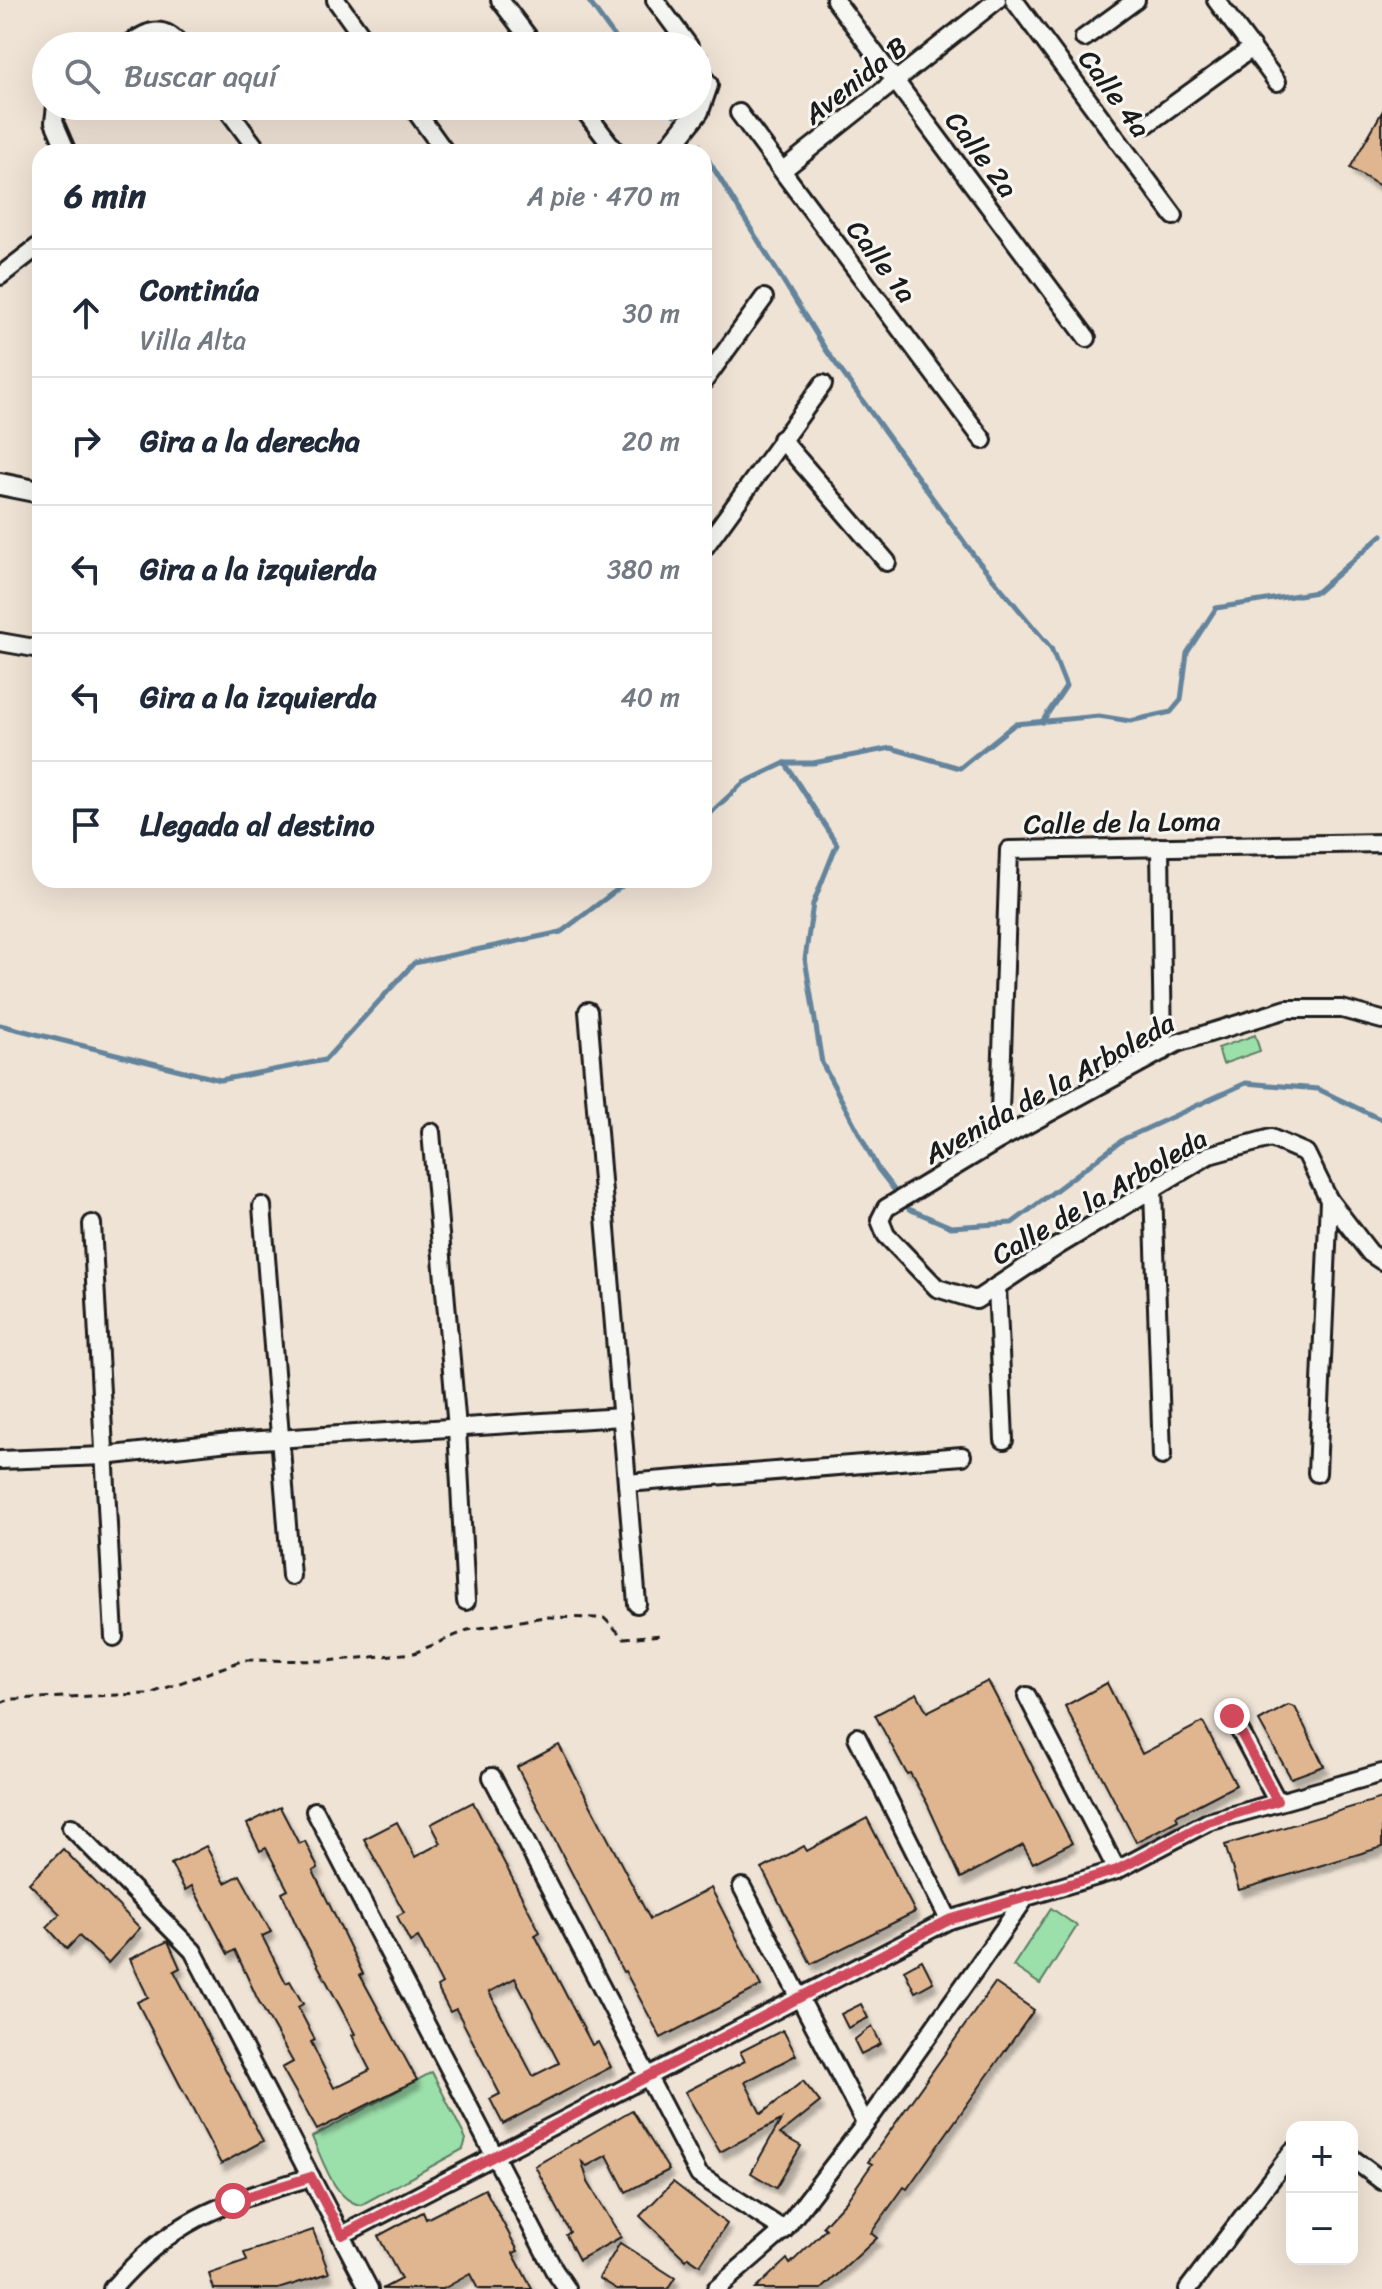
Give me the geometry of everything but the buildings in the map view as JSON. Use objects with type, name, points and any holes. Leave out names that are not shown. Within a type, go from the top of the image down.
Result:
[{"type":"street","points":[[336,0],[359,32]]},
{"type":"street","points":[[500,0],[524,32]]},
{"type":"street","points":[[655,0],[679,32]]},
{"type":"street","name":"Calle 2a","points":[[835,0],[1087,338]]},
{"type":"street","name":"Avenida B","points":[[783,170],[997,0]]},
{"type":"street","name":"Calle 4a","points":[[1014,0],[1174,216]]},
{"type":"street","points":[[1084,38],[1136,0]]},
{"type":"street","points":[[1216,0],[1277,82]]},
{"type":"street","points":[[1147,124],[1252,48]]},
{"type":"street","name":"Calle 1a","points":[[739,113],[983,440]]},
{"type":"street","points":[[56,120],[56,133],[62,144]]},
{"type":"street","points":[[235,120],[253,144]]},
{"type":"street","points":[[422,120],[439,144]]},
{"type":"street","points":[[592,120],[610,144]]},
{"type":"street","points":[[672,144],[691,120]]},
{"type":"street","points":[[0,276],[32,251]]},
{"type":"street","points":[[712,370],[764,298]]},
{"type":"street","points":[[712,525],[823,384]]},
{"type":"street","points":[[781,439],[887,562]]},
{"type":"street","points":[[0,484],[32,490]]},
{"type":"street","points":[[0,642],[32,648]]},
{"type":"street","name":"Calle de la Loma","points":[[999,1140],[1009,850],[1382,843]]},
{"type":"street","points":[[1160,847],[1163,1051]]},
{"type":"street","name":"Avenida de la Arboleda","points":[[886,1208],[999,1140],[1177,1043],[1287,1009],[1342,1009],[1382,1020]]},
{"type":"street","points":[[588,1011],[637,1604]]},
{"type":"street","points":[[431,1132],[457,1428],[466,1601]]},
{"type":"street","name":"Calle de la Arboleda","points":[[886,1208],[880,1220],[886,1235],[937,1288],[976,1300],[1209,1155],[1271,1138],[1306,1153],[1329,1200],[1370,1253],[1382,1261]]},
{"type":"street","points":[[1153,1189],[1162,1456]]},
{"type":"street","points":[[1317,1473],[1329,1200]]},
{"type":"street","points":[[262,1206],[291,1576]]},
{"type":"street","points":[[92,1224],[114,1637]]},
{"type":"street","points":[[997,1286],[1004,1440]]},
{"type":"street","points":[[0,1460],[104,1456],[280,1439],[622,1417]]},
{"type":"street","points":[[627,1483],[962,1456]]},
{"type":"street","points":[[1027,1696],[1117,1870]]},
{"type":"street","points":[[1232,1716],[1277,1801]]},
{"type":"street","points":[[857,1737],[949,1920]]},
{"type":"street","points":[[342,2235],[949,1920],[1117,1870],[1208,1822],[1382,1773]]},
{"type":"street","points":[[492,1777],[699,2175],[784,2230]]},
{"type":"street","points":[[315,1811],[567,2289]]},
{"type":"street","points":[[71,1827],[193,1951],[369,2289]]},
{"type":"street","points":[[742,1887],[865,2123]]},
{"type":"street","points":[[716,2289],[784,2230],[865,2123],[1027,1896]]},
{"type":"street","points":[[1188,2289],[1286,2160]]},
{"type":"street","points":[[1358,2163],[1382,2181]]},
{"type":"street","points":[[112,2289],[131,2267],[193,2218],[233,2201],[311,2177]]},
{"type":"path","points":[[0,1703],[11,1699],[149,1694],[244,1660],[327,1661],[414,1653],[468,1630],[544,1617],[604,1618],[624,1638],[662,1635]]},
{"type":"green space","points":[[1255,1035],[1260,1051],[1223,1064],[1218,1048]]},
{"type":"green space","points":[[1051,1908],[1077,1926],[1040,1984],[1013,1966]]},
{"type":"green space","points":[[432,2072],[466,2139],[463,2149],[361,2205],[352,2202],[330,2178],[312,2137]]},
{"type":"waterway","points":[[588,0],[611,32]]},
{"type":"waterway","points":[[712,166],[826,350],[975,557],[1051,648],[1066,686],[1042,722]]},
{"type":"waterway","points":[[712,812],[743,783],[785,763],[813,763],[891,748],[960,768],[1015,724],[1099,716],[1130,721],[1171,712],[1181,700],[1187,653],[1216,608],[1317,592],[1382,535]]},
{"type":"waterway","points":[[785,763],[837,844],[813,904],[805,959],[822,1063],[878,1169],[909,1209],[951,1227],[1012,1223],[1124,1139],[1246,1083],[1318,1089],[1382,1120]]},
{"type":"waterway","points":[[0,1025],[220,1080],[325,1060],[414,963],[561,932],[619,888]]},
{"type":"route","points":[[233,2201],[311,2177],[342,2235],[949,1920],[1117,1870],[1208,1822],[1277,1801],[1232,1716]]}]
